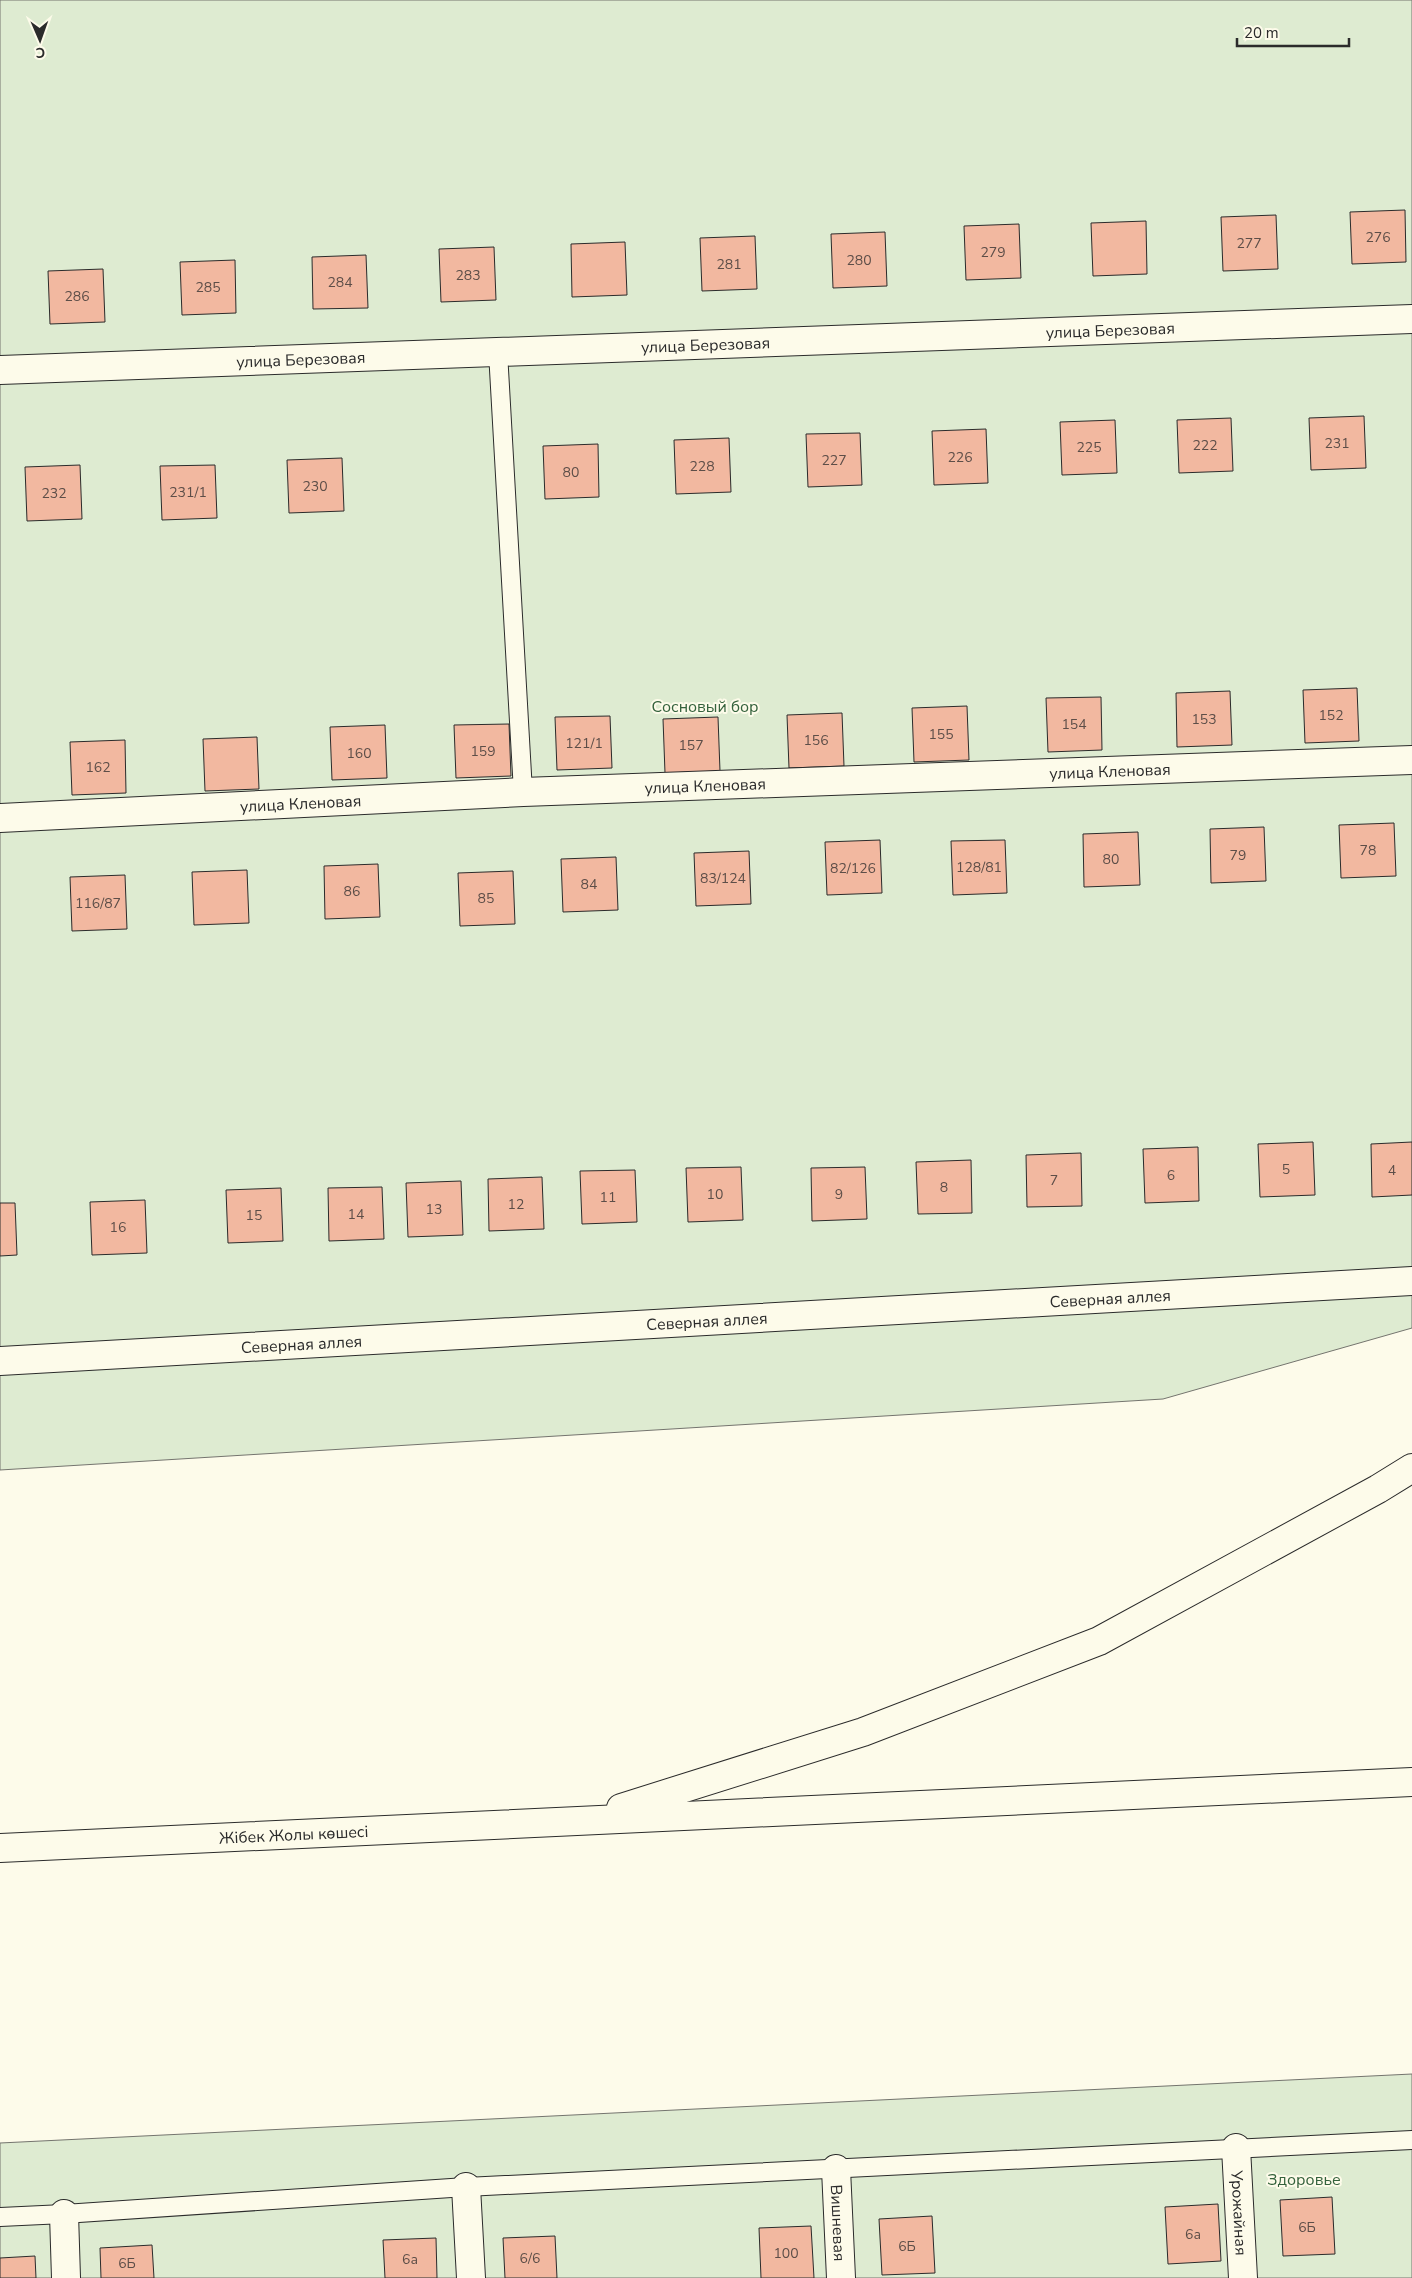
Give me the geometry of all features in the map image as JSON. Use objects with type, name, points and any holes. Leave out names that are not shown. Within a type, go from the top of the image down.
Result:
[{"type":"main road","name":"улица Березовая","points":[[0,370],[1412,319]]},
{"type":"main road","name":"улица Кленовая","points":[[0,818],[523,792],[1412,760]]},
{"type":"main road","name":"Северная аллея","points":[[0,1361],[1412,1281]]},
{"type":"main road","points":[[586,1819],[863,1732],[1099,1641],[1378,1489],[1412,1468]]},
{"type":"main road","points":[[586,1819],[1412,1782]]},
{"type":"main road","name":"Жібек Жолы көшесі","points":[[0,1848],[586,1819]]},
{"type":"main road","name":"Урожайная","points":[[1236,2148],[1243,2278]]},
{"type":"main road","name":"Вишневая","points":[[836,2168],[841,2278]]},
{"type":"main road","points":[[466,2187],[471,2278]]},
{"type":"main road","points":[[64,2214],[66,2278]]},
{"type":"lane","points":[[498,352],[523,792]]},
{"type":"lane","points":[[0,2217],[466,2187],[1412,2140]]},
{"type":"green space","name":"Сосновый бор","points":[[0,0],[1412,0],[1412,1328],[1163,1399],[0,1470]]},
{"type":"green space","name":"Здоровье","points":[[1412,2074],[1412,2278],[0,2278],[0,2143]]},
{"type":"building","points":[[1405,210],[1406,262],[1352,264],[1350,212]]},
{"type":"building","points":[[1276,215],[1278,269],[1223,271],[1221,217]]},
{"type":"building","points":[[1146,221],[1147,274],[1093,276],[1091,223]]},
{"type":"building","points":[[1019,224],[1021,278],[966,280],[964,226]]},
{"type":"building","points":[[885,232],[887,286],[833,288],[831,234]]},
{"type":"building","points":[[755,236],[757,289],[702,291],[700,238]]},
{"type":"building","points":[[625,242],[627,295],[572,297],[571,244]]},
{"type":"building","points":[[494,247],[496,300],[441,302],[439,249]]},
{"type":"building","points":[[366,255],[368,308],[313,309],[312,257]]},
{"type":"building","points":[[235,260],[236,313],[182,315],[180,262]]},
{"type":"building","points":[[103,269],[105,322],[50,324],[48,271]]},
{"type":"building","points":[[1364,416],[1366,468],[1311,470],[1309,418]]},
{"type":"building","points":[[1231,418],[1233,471],[1179,473],[1177,420]]},
{"type":"building","points":[[1115,420],[1117,473],[1062,475],[1060,422]]},
{"type":"building","points":[[986,429],[988,483],[934,485],[932,431]]},
{"type":"building","points":[[860,433],[862,485],[808,487],[806,434]]},
{"type":"building","points":[[729,438],[731,492],[676,494],[674,440]]},
{"type":"building","points":[[598,444],[599,497],[545,499],[543,446]]},
{"type":"building","points":[[342,458],[344,511],[289,513],[287,460]]},
{"type":"building","points":[[80,465],[82,519],[27,521],[25,467]]},
{"type":"building","points":[[215,465],[217,518],[162,520],[160,466]]},
{"type":"building","points":[[1357,688],[1359,741],[1305,743],[1303,690]]},
{"type":"building","points":[[1230,691],[1232,745],[1177,747],[1176,693]]},
{"type":"building","points":[[1101,697],[1102,750],[1048,752],[1046,698]]},
{"type":"building","points":[[967,706],[969,760],[914,762],[912,708]]},
{"type":"building","points":[[842,713],[844,766],[789,768],[787,715]]},
{"type":"building","points":[[610,716],[612,768],[557,770],[555,717]]},
{"type":"building","points":[[718,717],[720,771],[665,773],[663,719]]},
{"type":"building","points":[[509,724],[511,776],[456,778],[454,725]]},
{"type":"building","points":[[385,725],[387,778],[332,780],[330,727]]},
{"type":"building","points":[[257,737],[259,789],[205,791],[203,739]]},
{"type":"building","points":[[125,740],[126,793],[72,795],[70,742]]},
{"type":"building","points":[[1394,823],[1396,876],[1341,878],[1339,825]]},
{"type":"building","points":[[1264,827],[1266,881],[1211,883],[1210,829]]},
{"type":"building","points":[[1138,832],[1140,885],[1084,887],[1083,834]]},
{"type":"building","points":[[880,840],[882,893],[827,895],[825,842]]},
{"type":"building","points":[[1005,840],[1007,893],[953,895],[951,841]]},
{"type":"building","points":[[749,851],[751,904],[696,906],[694,853]]},
{"type":"building","points":[[616,857],[618,910],[563,912],[561,859]]},
{"type":"building","points":[[378,864],[380,917],[325,919],[324,866]]},
{"type":"building","points":[[247,870],[249,923],[194,925],[192,872]]},
{"type":"building","points":[[513,871],[515,924],[460,926],[458,873]]},
{"type":"building","points":[[125,875],[127,929],[72,931],[70,877]]},
{"type":"building","points":[[1313,1142],[1315,1195],[1260,1197],[1258,1144]]},
{"type":"building","points":[[1412,1142],[1412,1195],[1372,1197],[1371,1144]]},
{"type":"building","points":[[1198,1147],[1199,1201],[1145,1203],[1143,1149]]},
{"type":"building","points":[[1081,1153],[1082,1206],[1027,1207],[1026,1155]]},
{"type":"building","points":[[971,1160],[972,1213],[918,1214],[916,1162]]},
{"type":"building","points":[[741,1167],[743,1220],[688,1222],[686,1168]]},
{"type":"building","points":[[865,1167],[867,1219],[812,1221],[811,1168]]},
{"type":"building","points":[[635,1170],[637,1222],[582,1224],[580,1171]]},
{"type":"building","points":[[542,1177],[544,1229],[489,1231],[488,1179]]},
{"type":"building","points":[[461,1181],[463,1235],[408,1237],[406,1183]]},
{"type":"building","points":[[382,1187],[384,1239],[329,1241],[328,1188]]},
{"type":"building","points":[[281,1188],[283,1241],[228,1243],[226,1190]]},
{"type":"building","points":[[145,1200],[147,1253],[92,1255],[90,1202]]},
{"type":"building","points":[[0,1203],[15,1203],[17,1255],[0,1256]]},
{"type":"building","points":[[1332,2197],[1335,2254],[1283,2256],[1280,2200]]},
{"type":"building","points":[[1218,2204],[1221,2261],[1168,2264],[1165,2207]]},
{"type":"building","points":[[932,2216],[935,2273],[882,2275],[879,2219]]},
{"type":"building","points":[[811,2226],[814,2278],[761,2278],[759,2228]]},
{"type":"building","points":[[555,2236],[557,2278],[505,2278],[503,2238]]},
{"type":"building","points":[[436,2238],[437,2278],[385,2278],[383,2240]]},
{"type":"building","points":[[152,2245],[154,2278],[101,2278],[100,2248]]},
{"type":"building","points":[[35,2256],[36,2278],[0,2278],[0,2258]]}]
